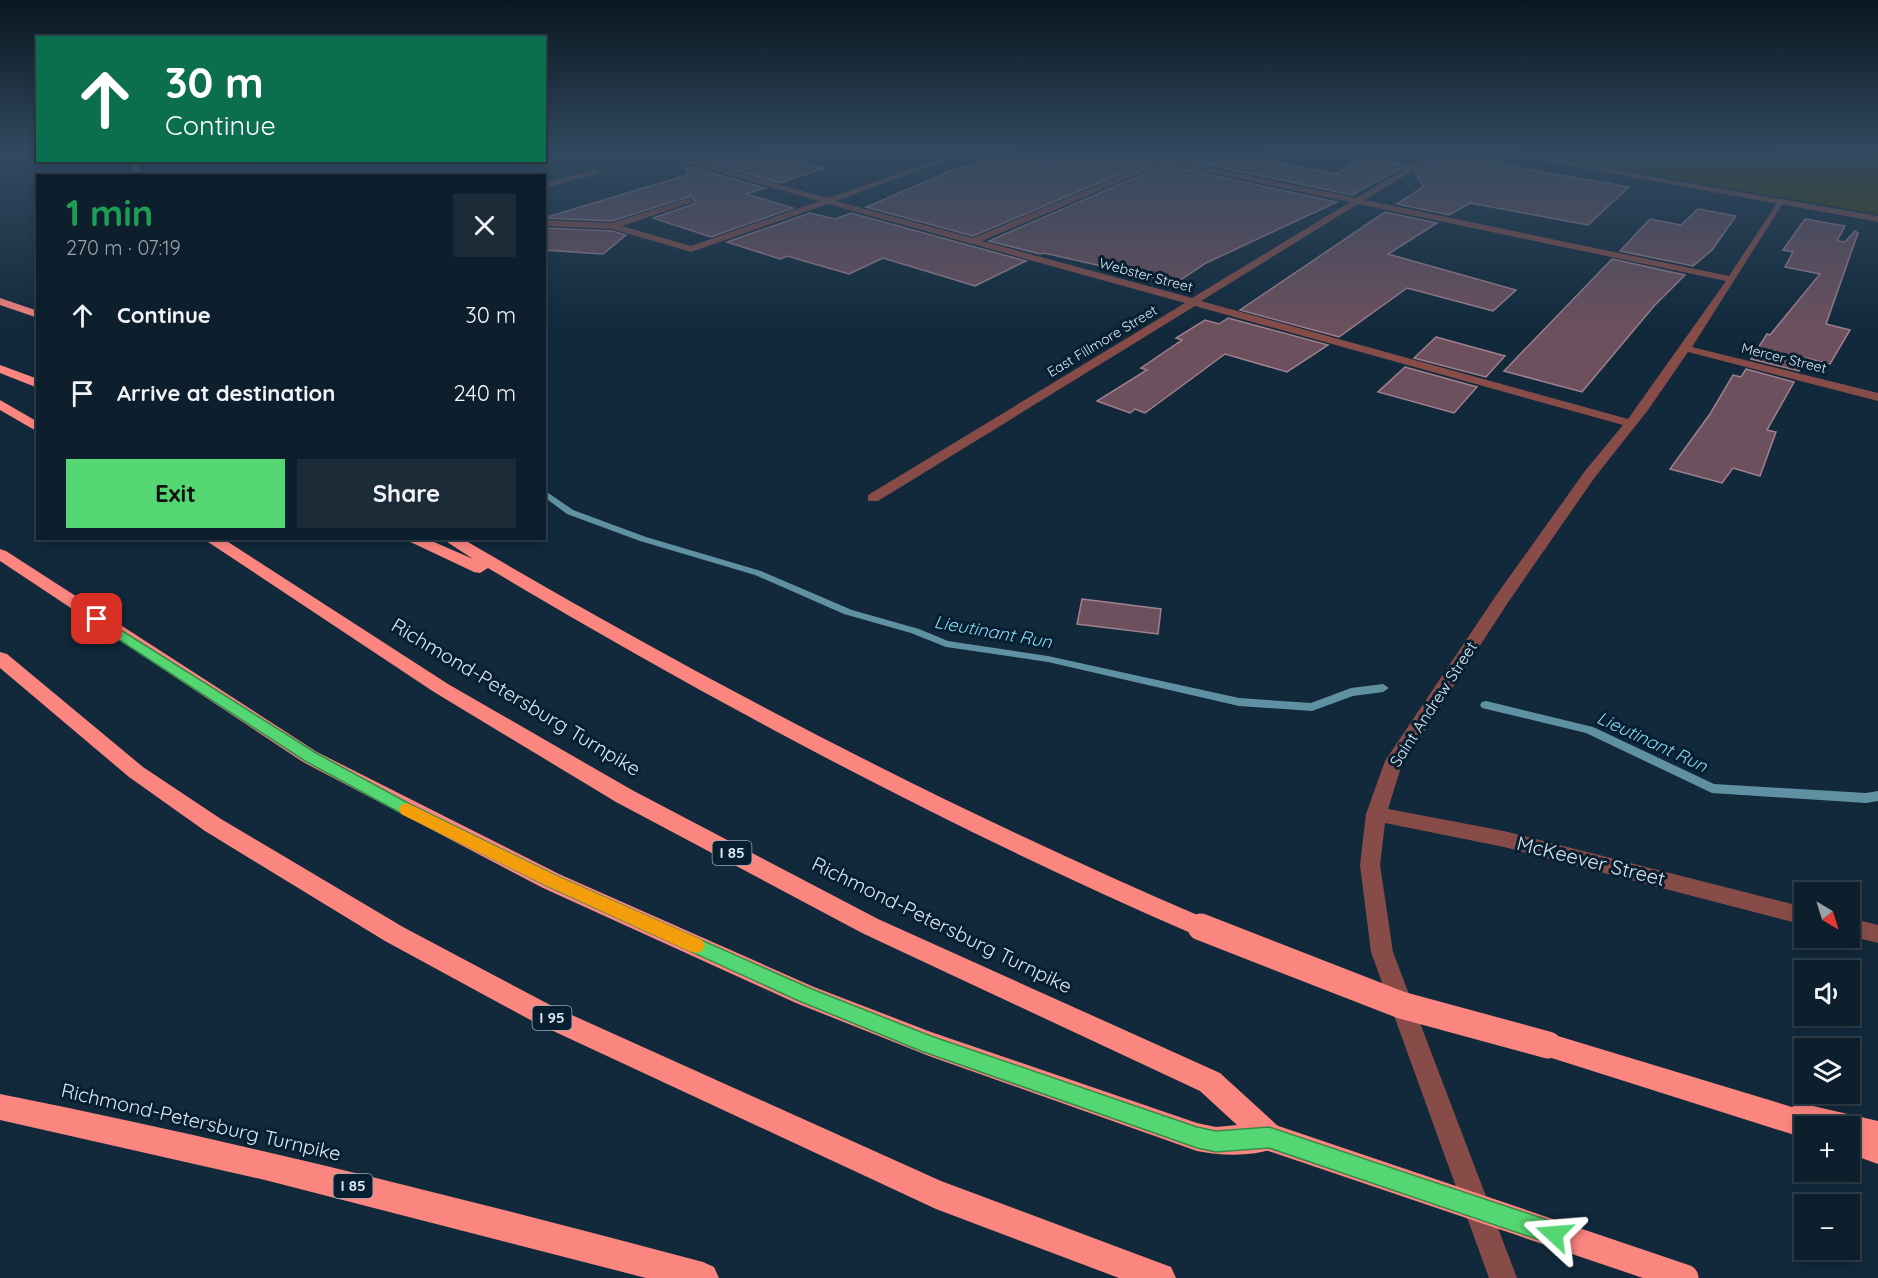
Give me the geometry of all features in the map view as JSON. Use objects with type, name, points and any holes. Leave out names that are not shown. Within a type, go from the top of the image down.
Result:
[{"type":"highway","points":[[0,300],[36,314]]},
{"type":"highway","points":[[0,369],[36,383]]},
{"type":"highway","points":[[0,404],[36,427]]},
{"type":"highway","name":"Richmond-Petersburg Turnpike","points":[[213,540],[441,688],[624,796],[870,926],[1210,1082],[1269,1137],[1685,1278]]},
{"type":"highway","points":[[415,540],[545,596]]},
{"type":"highway","points":[[452,540],[545,596],[795,734],[921,800],[1098,884],[1401,1005],[1548,1045],[1794,1121]]},
{"type":"highway","points":[[0,555],[310,757],[405,808],[551,880],[805,995],[928,1044],[1197,1137],[1216,1141],[1269,1137]]},
{"type":"highway","name":"I 95","points":[[0,658],[136,772],[213,825],[394,934],[525,1004],[936,1194],[1160,1278]]},
{"type":"highway","points":[[1743,1103],[1799,1116]]},
{"type":"highway","name":"Richmond-Petersburg Turnpike","points":[[0,1107],[136,1134],[420,1203],[703,1278]]},
{"type":"highway","points":[[1860,1130],[1878,1135]]},
{"type":"highway","points":[[1860,1144],[1878,1150]]},
{"type":"street","points":[[613,226],[653,213]]},
{"type":"street","points":[[546,223],[613,226],[691,249],[796,213]]},
{"type":"street","name":"Webster Street","points":[[870,213],[1630,423]]},
{"type":"street","points":[[972,242],[1041,213]]},
{"type":"street","name":"East Fillmore Street","points":[[873,498],[1193,302],[1280,246],[1338,213]]},
{"type":"street","points":[[1414,213],[1732,279]]},
{"type":"street","name":"Saint Andrew Street","points":[[1503,1278],[1382,952],[1370,865],[1376,814],[1392,766],[1501,600],[1732,279],[1775,213]]},
{"type":"street","points":[[1842,213],[1878,219]]},
{"type":"street","name":"Mercer Street","points":[[1683,348],[1878,397]]},
{"type":"street","name":"McKeever Street","points":[[1376,814],[1503,839],[1794,913]]},
{"type":"street","points":[[1860,930],[1878,934]]},
{"type":"building","points":[[562,213],[638,213],[612,221],[546,217]]},
{"type":"building","points":[[669,213],[780,213],[711,237],[653,218]]},
{"type":"building","points":[[810,213],[835,219],[851,213],[1026,261],[975,286],[883,258],[849,274],[787,256],[780,259],[727,242]]},
{"type":"building","points":[[887,213],[1028,213],[973,236]]},
{"type":"building","points":[[1054,213],[1314,213],[1206,263],[1176,283],[989,241]]},
{"type":"building","points":[[1384,213],[1437,223],[1388,254],[1516,290],[1493,311],[1407,288],[1339,337],[1240,310]]},
{"type":"building","points":[[1522,213],[1601,213],[1588,225]]},
{"type":"building","points":[[1694,213],[1718,213],[1736,216],[1712,250],[1693,266],[1620,251],[1650,219],[1681,225]]},
{"type":"building","points":[[1805,219],[1845,226],[1837,241],[1845,242],[1855,231],[1858,233],[1826,324],[1850,330],[1830,364],[1806,358],[1799,371],[1751,359],[1767,334],[1770,335],[1820,274],[1785,267],[1793,252],[1783,250]]},
{"type":"building","points":[[546,228],[612,231],[626,235],[603,254],[546,250]]},
{"type":"building","points":[[1612,259],[1685,275],[1654,306],[1582,392],[1504,371]]},
{"type":"building","points":[[1228,318],[1328,345],[1287,372],[1225,354],[1145,413],[1135,409],[1130,413],[1097,401],[1147,370],[1141,368],[1182,340],[1176,338],[1205,320],[1219,324]]},
{"type":"building","points":[[1436,337],[1505,356],[1486,377],[1414,358]]},
{"type":"building","points":[[1405,367],[1477,387],[1454,413],[1378,392]]},
{"type":"building","points":[[1746,369],[1794,382],[1767,430],[1776,432],[1760,476],[1733,468],[1722,483],[1670,469],[1710,414],[1733,375],[1741,377]]},
{"type":"building","points":[[1082,599],[1161,609],[1158,634],[1077,624]]},
{"type":"waterway","name":"Lieutinant Run","points":[[546,494],[570,512],[643,539],[758,573],[848,612],[915,631],[946,644],[1048,659],[1239,702],[1312,707],[1351,692],[1383,688]]},
{"type":"waterway","name":"Lieutinant Run","points":[[1486,705],[1589,730],[1712,788],[1866,798],[1878,796]]},
{"type":"slow traffic","points":[[407,809],[551,880],[695,945]]},
{"type":"route","points":[[97,619],[310,757],[405,808],[551,880],[805,995],[928,1044],[1197,1137],[1216,1141],[1234,1141],[1269,1137],[1554,1234]]}]
